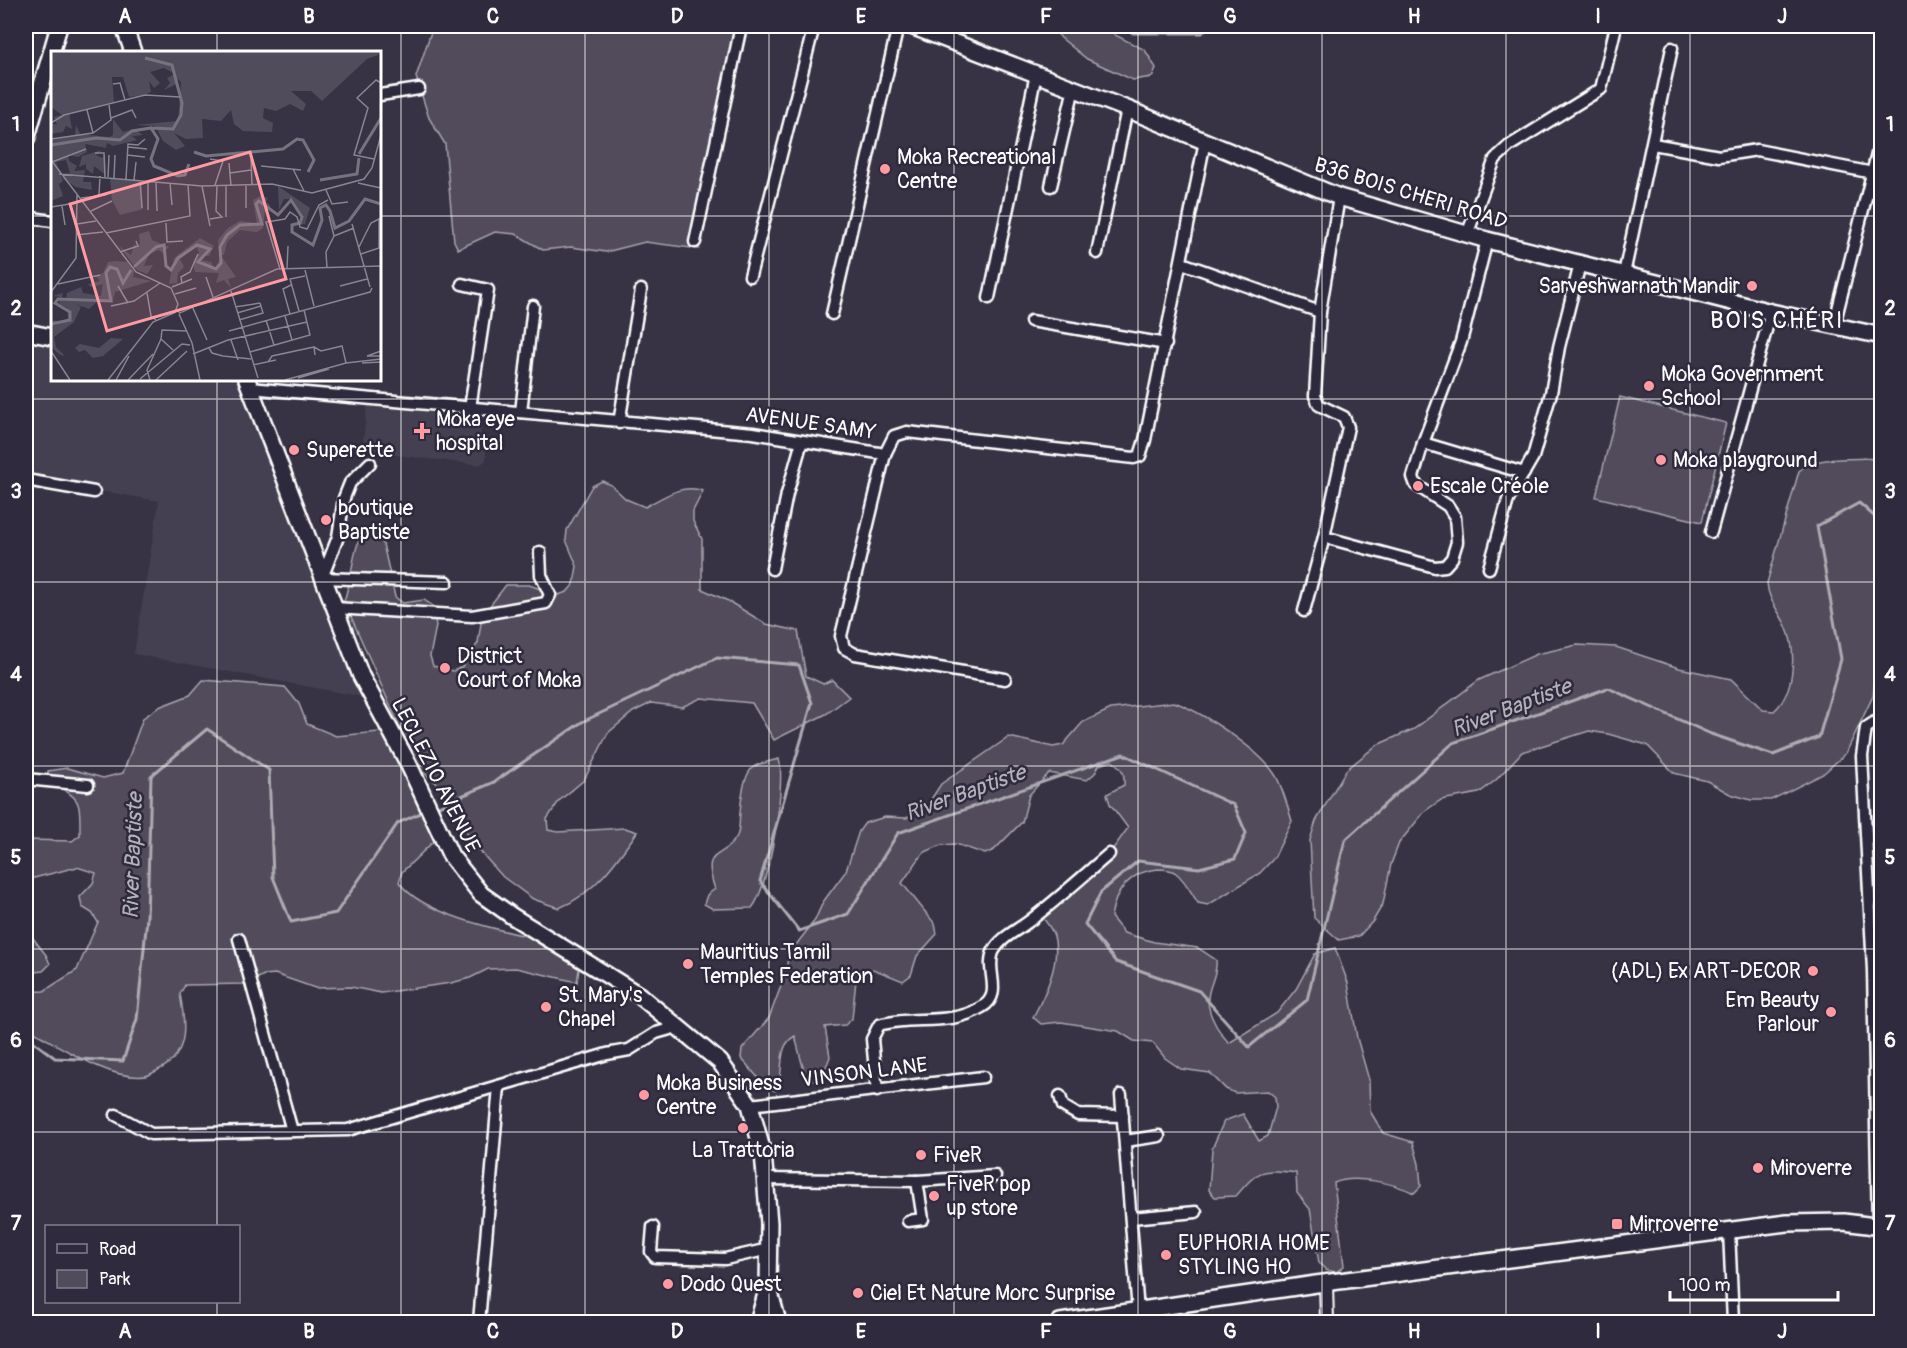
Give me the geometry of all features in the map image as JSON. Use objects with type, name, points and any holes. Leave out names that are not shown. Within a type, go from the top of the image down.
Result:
[{"type":"main road","points":[[52,51],[59,26]]},
{"type":"main road","points":[[124,26],[133,51]]},
{"type":"main road","name":"B36 BOIS CHERI ROAD","points":[[911,26],[1074,88],[1339,198],[1467,235],[1580,264],[1771,312],[1881,336]]},
{"type":"main road","points":[[26,140],[51,54]]},
{"type":"main road","points":[[26,332],[51,337]]},
{"type":"main road","name":"LECLEZIO AVENUE","points":[[249,384],[361,676],[408,763],[451,856],[481,894],[512,916],[639,995],[720,1062],[750,1105],[761,1144],[766,1179],[769,1249],[768,1287],[758,1322]]},
{"type":"main road","points":[[1060,1323],[1326,1283],[1787,1223],[1844,1222],[1880,1227]]},
{"type":"main road","name":"LECLEZIO AVENUE","points":[[768,1287],[779,1322]]},
{"type":"main road","points":[[758,1322],[779,1322]]},
{"type":"street","points":[[695,242],[741,26]]},
{"type":"street","points":[[750,276],[814,26]]},
{"type":"street","points":[[831,314],[898,26]]},
{"type":"street","points":[[1467,235],[1495,159],[1509,146],[1601,89],[1616,26]]},
{"type":"street","points":[[1624,274],[1672,48]]},
{"type":"street","points":[[989,298],[1036,74]]},
{"type":"street","points":[[1051,186],[1074,88]]},
{"type":"street","points":[[381,95],[418,89]]},
{"type":"street","points":[[1097,254],[1127,110]]},
{"type":"street","points":[[1834,325],[1881,134]]},
{"type":"street","name":"AVENUE SAMY","points":[[249,384],[619,423],[753,433],[885,454],[894,436],[907,432],[1134,458],[1140,456],[1166,344],[1205,141]]},
{"type":"street","points":[[1653,144],[1719,156],[1757,150],[1873,173]]},
{"type":"street","points":[[1304,611],[1324,537],[1348,427],[1344,417],[1320,405],[1315,396],[1320,312],[1339,198]]},
{"type":"street","points":[[26,217],[51,220]]},
{"type":"street","points":[[1324,537],[1412,563],[1435,567],[1445,566],[1452,558],[1457,542],[1455,517],[1448,506],[1414,482],[1423,443],[1461,342],[1487,240]]},
{"type":"street","points":[[1182,262],[1320,312]]},
{"type":"street","points":[[1489,568],[1508,500],[1533,457],[1551,393],[1559,347],[1580,264]]},
{"type":"street","points":[[462,284],[488,290],[470,408]]},
{"type":"street","points":[[619,423],[641,290]]},
{"type":"street","points":[[521,412],[533,306]]},
{"type":"street","points":[[1711,532],[1771,312]]},
{"type":"street","points":[[1031,321],[1166,344]]},
{"type":"street","points":[[772,569],[787,494],[802,441]]},
{"type":"street","points":[[1423,443],[1524,473]]},
{"type":"street","points":[[885,454],[841,636],[844,648],[855,654],[1005,679]]},
{"type":"street","points":[[369,463],[350,483],[344,498],[338,537],[322,578],[447,582]]},
{"type":"street","points":[[26,480],[94,492]]},
{"type":"street","points":[[334,608],[472,616],[546,603],[550,595],[541,575],[540,552]]},
{"type":"street","points":[[1880,1227],[1878,995],[1862,756],[1866,728],[1875,722],[1881,722]]},
{"type":"street","points":[[26,779],[88,785]]},
{"type":"street","points":[[877,1090],[872,1040],[879,1025],[888,1022],[940,1020],[970,1014],[985,1006],[992,998],[993,953],[1003,939],[1028,922],[1109,854]]},
{"type":"street","points":[[239,939],[292,1131]]},
{"type":"street","points":[[116,1115],[150,1134],[348,1130],[633,1047],[656,1033],[677,1027]]},
{"type":"street","name":"VINSON LANE","points":[[750,1105],[983,1077]]},
{"type":"street","points":[[479,1323],[499,1086]]},
{"type":"street","points":[[1121,1095],[1138,1312]]},
{"type":"street","points":[[1060,1096],[1063,1106],[1078,1115],[1123,1116]]},
{"type":"street","points":[[1125,1141],[1159,1136]]},
{"type":"street","points":[[766,1179],[917,1181],[995,1176]]},
{"type":"street","points":[[908,1221],[922,1220],[917,1181]]},
{"type":"street","points":[[1131,1218],[1196,1212]]},
{"type":"street","points":[[653,1227],[651,1252],[655,1257],[725,1259],[769,1249]]},
{"type":"street","points":[[1729,1230],[1733,1323]]},
{"type":"street","points":[[1326,1283],[1327,1323]]},
{"type":"shaded area","points":[[26,341],[51,346],[51,381],[242,381],[364,697],[134,654],[159,501],[26,478]]},
{"type":"shaded area","name":"Moka eye hospital","points":[[367,406],[479,415],[481,436],[486,438],[486,460],[480,465],[362,451]]},
{"type":"green space","points":[[433,26],[748,26],[699,249],[645,242],[606,252],[571,247],[543,250],[516,234],[495,232],[458,249],[454,241],[445,144],[429,118],[416,77]]},
{"type":"green space","points":[[1051,26],[1106,26],[1115,35],[1145,50],[1156,68],[1152,77],[1133,80],[1087,59],[1061,38]]},
{"type":"green space","name":"Moka playground","points":[[1620,397],[1726,423],[1702,522],[1596,497]]},
{"type":"green space","points":[[1865,458],[1882,460],[1882,626],[1873,696],[1846,753],[1823,774],[1771,800],[1751,800],[1730,794],[1707,781],[1674,773],[1647,745],[1589,731],[1522,752],[1496,780],[1479,793],[1441,800],[1425,811],[1399,843],[1391,864],[1383,904],[1373,921],[1359,936],[1339,940],[1314,918],[1310,840],[1316,821],[1346,770],[1377,745],[1414,729],[1479,680],[1537,654],[1577,645],[1616,647],[1679,668],[1731,679],[1763,710],[1774,711],[1786,693],[1793,659],[1790,636],[1772,600],[1767,583],[1799,471],[1805,466],[1821,461]]},
{"type":"green space","points":[[602,481],[611,485],[626,499],[645,507],[680,490],[703,491],[693,511],[693,521],[702,539],[702,589],[728,601],[766,624],[798,631],[806,676],[823,684],[832,680],[849,697],[826,714],[774,740],[752,703],[701,698],[682,707],[651,703],[633,712],[608,733],[584,780],[559,801],[547,819],[548,830],[558,832],[625,828],[637,832],[593,886],[583,895],[559,908],[533,899],[503,877],[470,840],[451,795],[418,768],[344,601],[362,532],[372,529],[381,535],[395,597],[403,603],[424,600],[433,606],[436,626],[430,656],[433,666],[453,671],[462,667],[478,643],[482,616],[506,585],[529,585],[558,595],[567,592],[574,584],[577,566],[566,540],[567,530],[592,486]]},
{"type":"green space","points":[[203,680],[285,687],[299,704],[307,724],[336,736],[391,731],[437,838],[402,872],[399,882],[412,895],[453,916],[504,931],[571,946],[580,963],[577,982],[516,968],[488,969],[470,978],[451,983],[381,993],[351,987],[315,988],[275,974],[264,975],[246,984],[185,985],[180,994],[184,1025],[181,1045],[171,1061],[145,1076],[132,1076],[103,1068],[34,1032],[26,1032],[26,992],[44,991],[77,970],[98,922],[92,913],[82,907],[80,897],[93,883],[96,873],[77,867],[26,880],[26,840],[72,841],[80,835],[80,813],[77,801],[49,781],[48,771],[67,768],[103,778],[123,773],[143,718],[159,707],[190,695]]},
{"type":"green space","points":[[1174,702],[1228,732],[1266,763],[1280,784],[1292,821],[1274,858],[1260,873],[1208,905],[1198,903],[1176,873],[1158,869],[1140,874],[1126,884],[1116,898],[1111,917],[1124,933],[1154,942],[1198,948],[1216,960],[1208,996],[1209,1007],[1215,1024],[1229,1043],[1277,1013],[1296,989],[1315,954],[1335,948],[1348,983],[1357,1038],[1369,1080],[1370,1111],[1383,1133],[1413,1142],[1419,1164],[1421,1186],[1414,1193],[1374,1181],[1352,1179],[1334,1183],[1344,1266],[1336,1272],[1326,1270],[1319,1263],[1310,1209],[1297,1193],[1296,1173],[1268,1171],[1262,1173],[1250,1180],[1236,1196],[1215,1197],[1209,1190],[1212,1149],[1224,1121],[1243,1114],[1259,1141],[1268,1136],[1276,1107],[1275,1097],[1268,1091],[1235,1093],[1226,1089],[1210,1073],[1181,1069],[1165,1058],[1153,1043],[1134,1041],[1118,1031],[1061,1022],[1041,1024],[1033,1017],[1051,978],[1056,946],[1053,933],[1038,912],[1110,853],[1128,828],[1110,804],[1107,794],[1124,785],[1122,771],[1112,761],[1099,765],[1095,773],[1087,780],[1049,773],[1029,795],[1022,822],[994,850],[985,854],[956,844],[941,845],[923,853],[902,883],[935,924],[937,934],[917,956],[911,975],[903,981],[873,969],[856,980],[852,1019],[845,1025],[825,1027],[830,1057],[822,1076],[813,1080],[805,1075],[795,1036],[785,1047],[776,1091],[767,1088],[741,1058],[742,1049],[769,1018],[784,978],[789,954],[815,920],[823,902],[846,871],[859,831],[865,823],[885,817],[906,818],[916,814],[930,801],[941,784],[1009,737],[1053,747],[1063,745],[1083,722],[1111,709]]},
{"type":"green space","points":[[779,759],[781,772],[778,812],[770,859],[758,897],[752,908],[713,909],[704,904],[707,895],[715,889],[710,866],[715,856],[726,849],[737,836],[746,777],[755,766]]},
{"type":"green space","points":[[26,929],[50,964],[43,971],[26,973]]},
{"type":"waterway","points":[[1123,26],[1133,33],[1202,33],[1208,26]]},
{"type":"waterway","name":"River Baptiste","points":[[434,808],[494,782],[582,722],[717,658],[799,665],[812,703],[760,881],[799,931],[848,914],[898,833],[1123,754],[1234,805],[1246,833],[1235,859],[1199,868],[1138,861],[1101,892],[1085,924],[1116,962],[1199,991],[1249,1047],[1307,1000],[1345,840],[1453,743],[1608,688],[1711,734],[1773,755],[1819,737],[1841,659],[1817,526],[1859,503],[1882,523]]},
{"type":"waterway","name":"River Baptiste","points":[[26,1036],[55,1058],[123,1061],[137,1019],[147,918],[151,776],[207,729],[269,770],[273,877],[291,922],[336,913],[398,823],[425,811]]},
{"type":"place","name":"Moka Recreational Centre","points":[[885,169]]},
{"type":"place","name":"Sarveshwarnath Mandir","points":[[1752,286]]},
{"type":"place","name":"Moka Government School","points":[[1649,386]]},
{"type":"place","name":"Moka eye hospital","points":[[422,431]]},
{"type":"place","name":"Superette","points":[[294,450]]},
{"type":"place","name":"Moka playground","points":[[1661,460]]},
{"type":"place","name":"Escale Créole","points":[[1418,486]]},
{"type":"place","name":"boutique Baptiste","points":[[326,520]]},
{"type":"place","name":"District Court of Moka","points":[[445,668]]},
{"type":"place","name":"Mauritius Tamil Temples Federation","points":[[688,964]]},
{"type":"place","name":"(ADL) Ex ART-DECOR","points":[[1813,971]]},
{"type":"place","name":"St. Mary's Chapel","points":[[546,1007]]},
{"type":"place","name":"Em Beauty Parlour","points":[[1831,1012]]},
{"type":"place","name":"Moka Business Centre","points":[[644,1095]]},
{"type":"place","name":"La Trattoria","points":[[743,1128]]},
{"type":"place","name":"FiveR","points":[[921,1155]]},
{"type":"place","name":"Miroverre","points":[[1758,1168]]},
{"type":"place","name":"FiveR pop up store","points":[[934,1196]]},
{"type":"place","name":"Mirroverre","points":[[1617,1224]]},
{"type":"place","name":"EUPHORIA HOME STYLING HO","points":[[1166,1255]]},
{"type":"place","name":"Dodo Quest","points":[[668,1284]]},
{"type":"place","name":"Ciel Et Nature Morc Surprise","points":[[858,1293]]},
{"type":"district","name":"BOIS CHÉRI","points":[[1777,320]]}]
